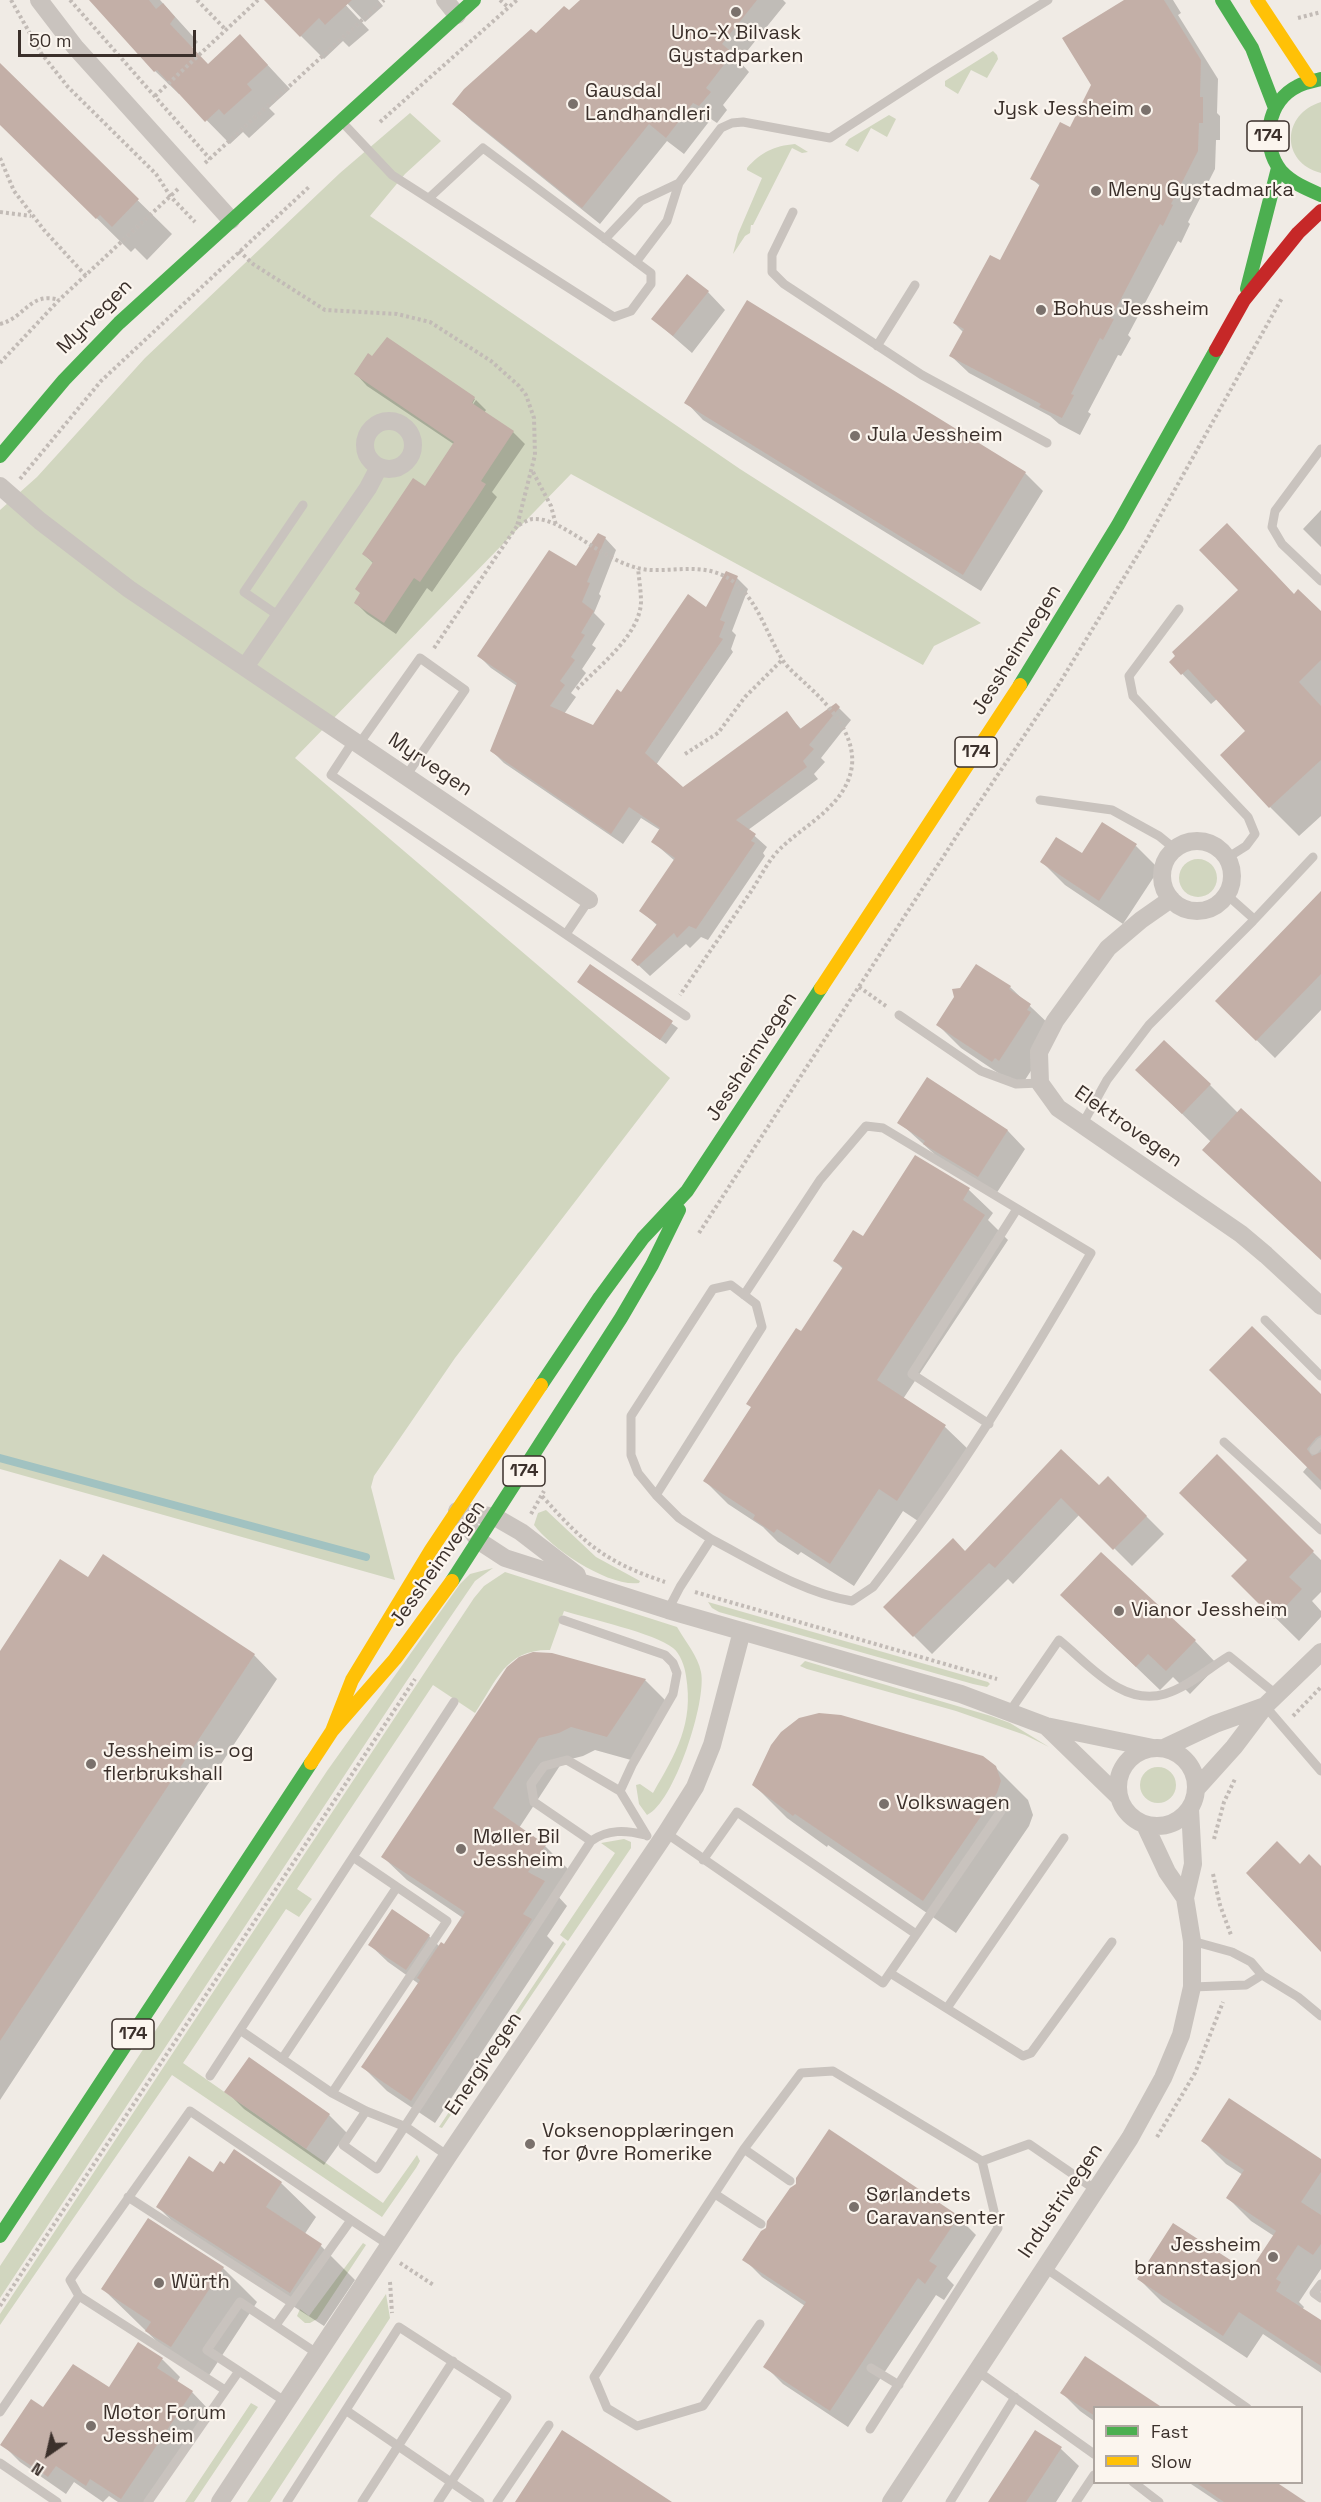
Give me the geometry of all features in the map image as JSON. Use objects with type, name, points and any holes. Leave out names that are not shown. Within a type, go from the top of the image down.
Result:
[{"type":"main road","name":"Myrvegen","points":[[0,456],[91,350],[340,120],[474,0]]},
{"type":"main road","points":[[1222,0],[1252,48],[1275,108]]},
{"type":"main road","points":[[1257,0],[1315,80]]},
{"type":"main road","name":"174","points":[[1315,80],[1296,86],[1284,96],[1275,108],[1268,138],[1271,154],[1278,168],[1289,181],[1304,190],[1321,195]]},
{"type":"main road","name":"Jessheimvegen","points":[[1244,300],[1265,226],[1278,168]]},
{"type":"main road","name":"Jessheimvegen","points":[[332,1731],[352,1680],[457,1511],[600,1297],[643,1238],[687,1191],[1031,668],[1118,525],[1244,300],[1298,233],[1321,211]]},
{"type":"main road","name":"Jessheimvegen","points":[[0,2236],[332,1731],[370,1693],[495,1517],[661,1251],[687,1191]]},
{"type":"street","points":[[39,0],[75,47],[231,220]]},
{"type":"street","points":[[445,0],[458,15]]},
{"type":"street","points":[[245,667],[368,488],[379,467]]},
{"type":"street","name":"Myrvegen","points":[[4,490],[91,561],[589,900]]},
{"type":"street","points":[[1198,842],[1220,849],[1227,858],[1232,881],[1227,895],[1212,908],[1190,911],[1171,899],[1162,879],[1164,867],[1175,849],[1186,843],[1198,842]]},
{"type":"street","points":[[1040,1083],[1039,1052],[1055,1021],[1080,983],[1108,948],[1141,920],[1171,899]]},
{"type":"street","name":"Elektrovegen","points":[[1040,1083],[1058,1108],[1241,1234],[1321,1306]]},
{"type":"street","points":[[457,1511],[495,1517],[521,1532],[591,1585]]},
{"type":"street","points":[[457,1511],[479,1541],[505,1558],[668,1610],[961,1694],[1046,1726],[1176,1752],[1186,1760],[1196,1778],[1197,1788]]},
{"type":"street","name":"Energivegen","points":[[220,2502],[657,1837],[695,1787],[712,1745],[742,1631]]},
{"type":"street","points":[[1046,1726],[1119,1797],[1128,1814],[1145,1825],[1173,1823],[1190,1809],[1197,1788],[1271,1701],[1321,1652]]},
{"type":"street","points":[[1119,1797],[1118,1787],[1123,1767],[1132,1757],[1271,1701]]},
{"type":"street","name":"Industrivegen","points":[[891,2502],[1130,2138],[1163,2078],[1181,2035],[1192,1987],[1192,1941],[1185,1898],[1193,1864],[1190,1809]]},
{"type":"street","name":"Industrivegen","points":[[1145,1825],[1167,1872],[1185,1898]]},
{"type":"lane","points":[[636,262],[667,221],[679,183],[721,128],[732,123],[743,122],[830,138],[1048,0]]},
{"type":"lane","points":[[340,120],[392,175],[615,317],[631,311],[651,284],[651,273],[483,148],[429,198]]},
{"type":"lane","points":[[605,239],[641,201],[679,183]]},
{"type":"lane","points":[[793,212],[772,255],[772,272],[784,284],[922,375],[1047,443]]},
{"type":"lane","points":[[877,346],[915,285]]},
{"type":"lane","points":[[1321,449],[1275,512],[1272,527],[1282,544],[1321,581]]},
{"type":"lane","points":[[279,616],[244,592],[303,505]]},
{"type":"lane","points":[[1179,609],[1129,676],[1133,696],[1248,817],[1255,834],[1246,846],[1227,858]]},
{"type":"lane","points":[[406,776],[465,690],[420,658],[331,775],[686,1016]]},
{"type":"lane","points":[[1040,800],[1112,810],[1134,821],[1175,849]]},
{"type":"lane","points":[[1082,1125],[1107,1080],[1149,1024],[1254,920],[1313,857]]},
{"type":"lane","points":[[1227,895],[1254,920]]},
{"type":"lane","points":[[566,934],[589,900]]},
{"type":"lane","points":[[899,1015],[981,1071],[1016,1084],[1040,1083]]},
{"type":"lane","points":[[656,1495],[762,1327],[756,1304],[744,1295],[731,1285],[714,1289],[631,1416],[631,1455],[638,1473],[656,1495],[680,1518],[711,1539],[826,1597],[852,1601],[873,1587],[904,1547],[989,1424],[1090,1253],[883,1128],[866,1126],[820,1180],[744,1295]]},
{"type":"lane","points":[[989,1424],[912,1374],[1017,1209]]},
{"type":"lane","points":[[1265,1320],[1321,1376]]},
{"type":"lane","points":[[1224,1442],[1321,1530]]},
{"type":"lane","points":[[1314,1450],[1321,1442]]},
{"type":"lane","points":[[668,1610],[711,1539]]},
{"type":"lane","points":[[563,1620],[665,1655],[673,1663],[677,1673],[673,1694],[632,1765],[620,1791]]},
{"type":"lane","points":[[1010,1711],[1059,1640],[1119,1689],[1139,1696],[1165,1694],[1229,1656],[1271,1701],[1321,1771]]},
{"type":"lane","points":[[210,2076],[454,1702]]},
{"type":"lane","points":[[591,1841],[534,1802],[531,1784],[544,1766],[567,1760],[620,1791],[635,1814],[657,1837]]},
{"type":"lane","points":[[366,2111],[343,2145],[377,2169],[591,1841],[601,1834],[630,1831],[657,1837],[703,1860],[884,1983],[1001,1811]]},
{"type":"lane","points":[[703,1860],[737,1812],[916,1934]]},
{"type":"lane","points":[[947,2008],[1064,1838]]},
{"type":"lane","points":[[332,2093],[447,1921],[353,1857]]},
{"type":"lane","points":[[282,2059],[397,1887]]},
{"type":"lane","points":[[1192,1941],[1232,1952],[1251,1962],[1262,1976],[1298,1997],[1321,2016]]},
{"type":"lane","points":[[890,1973],[1023,2056],[1031,2053],[1112,1942]]},
{"type":"lane","points":[[1192,1987],[1246,1985],[1262,1976]]},
{"type":"lane","points":[[240,2030],[332,2093],[366,2111],[406,2127],[448,2156]]},
{"type":"lane","points":[[760,2324],[703,2406],[636,2426],[607,2408],[594,2377],[744,2149],[801,2073],[833,2071],[982,2161],[998,2228],[870,2429]]},
{"type":"lane","points":[[225,2390],[79,2296],[70,2280],[190,2111],[351,2220],[387,2249]]},
{"type":"lane","points":[[982,2161],[1029,2144],[1096,2190]]},
{"type":"lane","points":[[744,2149],[790,2181]]},
{"type":"lane","points":[[715,2194],[761,2224]]},
{"type":"lane","points":[[128,2197],[292,2303]]},
{"type":"lane","points":[[276,2325],[351,2220]]},
{"type":"lane","points":[[1044,2267],[1243,2406]]},
{"type":"lane","points":[[1321,2284],[1314,2293],[1321,2298]]},
{"type":"lane","points":[[0,2412],[79,2296]]},
{"type":"lane","points":[[286,2402],[207,2350],[240,2302],[318,2354]]},
{"type":"lane","points":[[287,2502],[399,2327],[507,2397],[438,2502]]},
{"type":"lane","points":[[362,2502],[453,2361]]},
{"type":"lane","points":[[871,2368],[899,2385]]},
{"type":"lane","points":[[976,2370],[1093,2453]]},
{"type":"lane","points":[[148,2502],[239,2371]]},
{"type":"lane","points":[[950,2502],[1015,2397]]},
{"type":"lane","points":[[347,2411],[480,2502]]},
{"type":"lane","points":[[497,2502],[549,2425]]},
{"type":"lane","points":[[0,2463],[57,2502]]},
{"type":"lane","points":[[1076,2502],[1093,2478]]},
{"type":"lane","points":[[1136,2484],[1159,2502]]},
{"type":"path","points":[[11,0],[41,53],[68,87],[156,174],[171,197],[230,259]]},
{"type":"path","points":[[70,0],[210,159]]},
{"type":"path","points":[[197,0],[226,30]]},
{"type":"path","points":[[155,96],[258,0]]},
{"type":"path","points":[[0,363],[59,300],[384,0]]},
{"type":"path","points":[[500,0],[508,7]]},
{"type":"path","points":[[359,141],[517,0]]},
{"type":"path","points":[[1298,19],[1321,12]]},
{"type":"path","points":[[0,158],[14,191],[32,216],[86,276]]},
{"type":"path","points":[[4,490],[101,381],[316,180]]},
{"type":"path","points":[[0,212],[32,216]]},
{"type":"path","points":[[239,251],[253,264],[316,306],[337,312],[397,314],[430,322],[491,361],[512,378],[526,395],[534,418],[536,455],[517,526],[425,661]]},
{"type":"path","points":[[693,1243],[1066,674],[1145,543],[1286,290]]},
{"type":"path","points":[[0,324],[8,322],[38,299],[47,296],[59,300]]},
{"type":"path","points":[[533,471],[551,506],[556,525]]},
{"type":"path","points":[[517,526],[531,519],[556,525],[618,563],[651,570],[703,568],[719,573],[734,582],[756,606],[782,660],[826,705],[844,730],[851,748],[852,766],[847,783],[821,815],[781,847],[672,1006]]},
{"type":"path","points":[[577,689],[617,649],[635,622],[641,602],[638,568]]},
{"type":"path","points":[[685,754],[718,733],[745,697],[782,660]]},
{"type":"path","points":[[860,987],[899,1015]]},
{"type":"path","points":[[528,1521],[545,1489]]},
{"type":"path","points":[[542,1496],[576,1534],[601,1554],[628,1570],[997,1679]]},
{"type":"path","points":[[0,2306],[418,1674]]},
{"type":"path","points":[[387,2249],[435,2286]]},
{"type":"path","points":[[390,2278],[392,2314],[399,2327]]},
{"type":"green space","points":[[993,51],[998,59],[987,78],[971,70],[958,94],[945,86],[945,81]]},
{"type":"green space","points":[[1321,102],[1321,173],[1298,159],[1291,138],[1293,127],[1299,117],[1308,108]]},
{"type":"green space","points":[[410,113],[441,141],[405,174],[370,216],[740,469],[981,623],[934,646],[923,665],[571,474],[295,758],[670,1078],[455,1358],[374,1476],[371,1487],[395,1580],[0,1469],[0,510],[37,477],[145,358],[340,173]]},
{"type":"green space","points":[[889,115],[896,119],[887,137],[871,128],[858,152],[845,145],[849,139]]},
{"type":"green space","points":[[795,144],[808,152],[802,153],[792,148],[751,225],[750,233],[745,236],[733,254],[738,234],[762,178],[747,168],[768,151]]},
{"type":"green space","points":[[1198,859],[1205,860],[1211,865],[1216,871],[1216,885],[1211,891],[1205,896],[1198,897],[1191,896],[1185,891],[1180,885],[1179,878],[1180,871],[1185,865],[1191,860]]},
{"type":"green space","points":[[546,1510],[596,1557],[640,1581],[639,1583],[626,1583],[597,1573],[554,1545],[534,1525],[538,1513]]},
{"type":"green space","points":[[493,1568],[475,1581],[406,1682],[0,2298],[0,2266],[327,1771],[460,1584],[470,1574]]},
{"type":"green space","points":[[505,1572],[677,1627],[697,1660],[702,1686],[694,1727],[678,1772],[668,1792],[657,1807],[647,1815],[639,1804],[636,1785],[640,1784],[653,1793],[681,1738],[685,1724],[688,1693],[685,1672],[676,1650],[652,1637],[564,1611],[550,1650],[535,1651],[513,1661],[497,1678],[475,1713],[433,1685],[297,1889],[312,1899],[299,1917],[286,1909],[183,2063],[383,2203],[417,2155],[420,2161],[416,2168],[382,2217],[172,2075],[0,2325],[0,2314],[474,1598],[484,1586]]},
{"type":"green space","points":[[708,1602],[990,1684],[987,1687],[973,1684],[719,1612]]},
{"type":"green space","points":[[805,1661],[991,1716],[1010,1723],[1049,1747],[1025,1735],[956,1711],[800,1666]]},
{"type":"green space","points":[[1158,1767],[1171,1772],[1176,1785],[1171,1798],[1158,1803],[1145,1798],[1140,1785],[1145,1772]]},
{"type":"green space","points":[[624,1839],[631,1842],[631,1848],[568,1941],[560,1935],[615,1853],[601,1843]]},
{"type":"green space","points":[[563,1941],[566,1944],[442,2128],[439,2127]]},
{"type":"green space","points":[[363,2243],[366,2245],[317,2319],[305,2323],[297,2316],[300,2309],[309,2316]]},
{"type":"green space","points":[[386,2294],[390,2318],[270,2502],[247,2502]]},
{"type":"green space","points":[[251,2403],[258,2407],[194,2502],[185,2502]]},
{"type":"building","points":[[89,0],[149,0],[156,9],[163,3],[175,17],[170,24],[208,64],[240,34],[268,65],[247,84],[252,90],[224,115],[219,109],[205,122],[157,70],[154,72]]},
{"type":"building","points":[[264,0],[352,0],[325,25],[319,18],[300,37]]},
{"type":"building","name":"Gausdal Landhandleri","points":[[580,0],[757,0],[722,44],[733,53],[706,88],[711,92],[699,106],[693,103],[666,138],[649,124],[582,208],[452,104],[464,89],[531,29],[536,33],[564,6],[569,10]]},
{"type":"building","points":[[1124,0],[1164,0],[1201,60],[1200,97],[1203,97],[1203,123],[1199,123],[1198,151],[1171,204],[1173,205],[1163,226],[1160,224],[1111,318],[1114,319],[1103,340],[1100,338],[1071,394],[1074,395],[1062,418],[1039,407],[1041,404],[949,356],[964,329],[953,323],[990,255],[1000,260],[1040,184],[1030,179],[1060,122],[1070,127],[1091,85],[1062,38]]},
{"type":"building","points":[[0,63],[139,199],[112,227],[100,215],[96,219],[0,125]]},
{"type":"building","points":[[687,274],[709,291],[673,336],[651,319]]},
{"type":"building","points":[[747,300],[1026,472],[963,575],[684,403]]},
{"type":"building","points":[[387,337],[475,397],[472,403],[514,431],[481,481],[486,484],[475,501],[420,582],[414,578],[384,623],[354,603],[360,593],[355,589],[373,562],[362,554],[413,478],[425,486],[454,442],[354,374],[368,353],[372,356]]},
{"type":"building","points":[[1227,523],[1294,594],[1298,589],[1321,611],[1321,660],[1299,682],[1321,706],[1321,760],[1269,808],[1220,755],[1245,731],[1188,669],[1181,675],[1169,662],[1175,656],[1172,652],[1238,590],[1199,550]]},
{"type":"building","points":[[598,533],[606,537],[587,582],[590,583],[582,602],[594,611],[581,633],[585,635],[571,657],[575,660],[560,681],[565,685],[550,706],[593,725],[617,689],[621,692],[688,594],[706,607],[726,571],[738,576],[720,620],[725,622],[719,637],[723,639],[645,753],[683,787],[787,711],[800,729],[836,703],[840,707],[809,745],[814,749],[803,761],[807,767],[736,820],[756,834],[751,841],[755,843],[696,929],[689,926],[677,938],[674,933],[638,966],[631,960],[657,924],[639,911],[675,858],[651,842],[660,828],[629,807],[611,834],[490,751],[517,683],[477,656],[549,550],[576,566]]},
{"type":"building","points":[[1102,822],[1137,844],[1099,901],[1040,862],[1056,837],[1082,853]]},
{"type":"building","points":[[1321,891],[1321,974],[1256,1041],[1215,1001]]},
{"type":"building","points":[[590,964],[673,1021],[660,1040],[577,982]]},
{"type":"building","points":[[976,964],[1011,986],[1009,989],[1031,1004],[1027,1010],[1031,1012],[999,1061],[995,1058],[992,1062],[936,1025],[954,997],[952,989],[960,988]]},
{"type":"building","points":[[1164,1040],[1211,1084],[1182,1114],[1135,1070]]},
{"type":"building","points":[[927,1077],[1008,1130],[978,1177],[923,1144],[925,1141],[897,1123]]},
{"type":"building","points":[[1241,1108],[1321,1182],[1321,1260],[1202,1150]]},
{"type":"building","points":[[915,1155],[970,1188],[963,1200],[985,1215],[877,1380],[946,1425],[897,1501],[879,1489],[830,1564],[777,1529],[774,1533],[753,1519],[755,1515],[703,1481],[751,1407],[746,1404],[780,1352],[796,1328],[801,1331],[843,1267],[833,1261],[853,1230],[863,1236]]},
{"type":"building","points":[[1252,1326],[1321,1394],[1321,1435],[1307,1449],[1312,1456],[1321,1452],[1321,1481],[1209,1370]]},
{"type":"building","points":[[1061,1449],[1099,1485],[1108,1476],[1147,1516],[1113,1550],[1061,1498],[995,1568],[989,1563],[913,1637],[883,1607],[953,1538],[965,1551]]},
{"type":"building","points":[[1217,1454],[1314,1551],[1289,1577],[1302,1589],[1274,1619],[1231,1576],[1247,1560],[1179,1493]]},
{"type":"building","points":[[1101,1552],[1196,1640],[1166,1671],[1148,1654],[1136,1667],[1060,1595]]},
{"type":"building","name":"Jessheim is- og flerbrukshall","points":[[103,1554],[255,1654],[0,2041],[0,1651],[60,1559],[88,1577]]},
{"type":"building","points":[[533,1652],[552,1653],[646,1679],[607,1737],[571,1727],[539,1738],[493,1808],[546,1845],[528,1872],[545,1881],[523,1914],[532,1919],[411,2101],[361,2067],[420,1980],[417,1978],[441,1942],[444,1944],[465,1912],[381,1857],[507,1667],[519,1657]]},
{"type":"building","name":"Volkswagen","points":[[819,1713],[841,1715],[983,1756],[996,1766],[1001,1781],[997,1793],[923,1901],[795,1814],[793,1816],[752,1785],[771,1745],[781,1732],[799,1718]]},
{"type":"building","points":[[1277,1841],[1300,1864],[1309,1854],[1321,1866],[1321,1952],[1246,1873]]},
{"type":"building","points":[[392,1909],[430,1935],[406,1970],[368,1945]]},
{"type":"building","points":[[249,2057],[330,2114],[306,2149],[224,2092]]},
{"type":"building","points":[[1229,2098],[1321,2159],[1321,2172],[1301,2202],[1321,2215],[1321,2244],[1313,2255],[1298,2245],[1276,2279],[1281,2282],[1276,2291],[1321,2320],[1321,2366],[1239,2312],[1223,2336],[1137,2279],[1173,2223],[1249,2272],[1276,2231],[1226,2198],[1244,2170],[1201,2141]]},
{"type":"building","points":[[829,2129],[959,2216],[929,2261],[937,2266],[925,2284],[918,2278],[830,2411],[763,2367],[806,2302],[742,2260],[761,2231],[766,2228],[767,2221],[790,2188],[796,2184],[796,2178]]},
{"type":"building","points":[[234,2149],[282,2182],[266,2207],[322,2244],[290,2293],[156,2207],[189,2156],[213,2172],[220,2161],[224,2164]]},
{"type":"building","name":"Würth","points":[[148,2218],[224,2267],[171,2347],[145,2331],[151,2322],[101,2289]]},
{"type":"building","name":"Motor Forum Jessheim","points":[[138,2342],[163,2358],[157,2368],[193,2391],[121,2499],[90,2479],[86,2486],[56,2466],[48,2477],[0,2445],[31,2399],[43,2407],[73,2364],[109,2387]]},
{"type":"building","points":[[1085,2356],[1160,2406],[1093,2406],[1093,2415],[1060,2393]]},
{"type":"building","points":[[562,2430],[590,2448],[672,2502],[515,2502]]},
{"type":"building","points":[[1035,2430],[1062,2447],[1026,2502],[988,2502]]},
{"type":"building","points":[[1198,2484],[1279,2484],[1306,2502],[1224,2502]]},
{"type":"waterway","points":[[0,1458],[366,1557]]},
{"type":"traffic: fast","points":[[0,456],[64,380],[119,323],[474,0]]},
{"type":"traffic: fast","points":[[1222,0],[1252,48],[1275,108]]},
{"type":"traffic: fast","points":[[1321,79],[1298,86],[1279,102],[1273,112],[1269,136],[1274,160],[1281,171],[1295,182],[1321,195]]},
{"type":"traffic: fast","points":[[1247,289],[1278,168]]},
{"type":"traffic: fast","points":[[1020,685],[1118,525],[1216,350]]},
{"type":"traffic: fast","points":[[541,1385],[643,1238],[687,1191],[821,988]]},
{"type":"traffic: fast","points":[[452,1581],[621,1318],[652,1265],[679,1210]]},
{"type":"traffic: fast","points":[[0,2236],[311,1763]]},
{"type":"traffic: slow","points":[[1257,0],[1310,80]]},
{"type":"traffic: slow","points":[[821,988],[1020,685]]},
{"type":"traffic: slow","points":[[332,1731],[352,1680],[431,1550],[541,1385]]},
{"type":"traffic: slow","points":[[311,1763],[332,1731],[395,1659],[452,1581]]},
{"type":"traffic: jam","points":[[1216,350],[1244,300],[1298,233],[1321,211]]},
{"type":"place","name":"Uno-X Bilvask Gystadparken","points":[[736,12]]},
{"type":"place","name":"Gausdal Landhandleri","points":[[573,104]]},
{"type":"place","name":"Jysk Jessheim","points":[[1146,110]]},
{"type":"place","name":"Meny Gystadmarka","points":[[1096,191]]},
{"type":"place","name":"Bohus Jessheim","points":[[1041,310]]},
{"type":"place","name":"Jula Jessheim","points":[[855,436]]},
{"type":"place","name":"Vianor Jessheim","points":[[1119,1611]]},
{"type":"place","name":"Jessheim is- og flerbrukshall","points":[[91,1764]]},
{"type":"place","name":"Volkswagen","points":[[884,1804]]},
{"type":"place","name":"Møller Bil Jessheim","points":[[461,1849]]},
{"type":"place","name":"Voksenopplæringen for Øvre Romerike","points":[[530,2144]]},
{"type":"place","name":"Sørlandets Caravansenter","points":[[854,2207]]},
{"type":"place","name":"Jessheim brannstasjon","points":[[1273,2257]]},
{"type":"place","name":"Würth","points":[[159,2283]]},
{"type":"place","name":"Motor Forum Jessheim","points":[[91,2426]]}]
